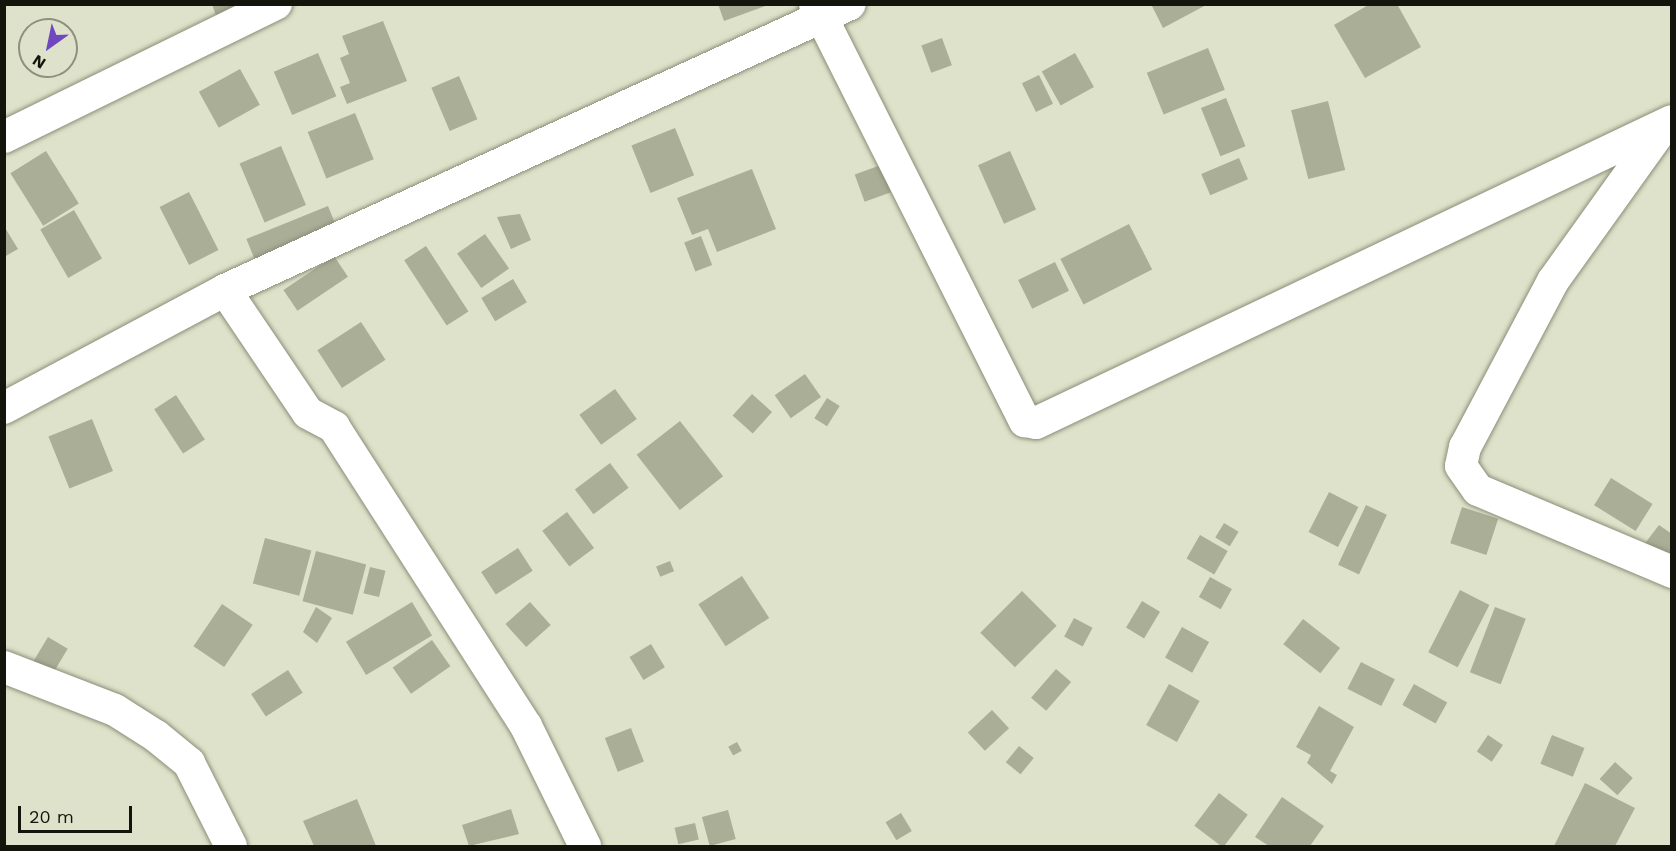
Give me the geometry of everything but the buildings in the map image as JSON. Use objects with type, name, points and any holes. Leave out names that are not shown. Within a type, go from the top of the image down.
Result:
[{"type":"street","points":[[4,137],[276,4]]},
{"type":"street","points":[[4,408],[225,290],[817,11],[850,4]]},
{"type":"street","points":[[817,11],[1025,421],[1036,423],[1669,123]]},
{"type":"street","points":[[1669,123],[1553,281],[1465,447],[1461,466],[1479,490],[1671,572]]},
{"type":"street","points":[[225,290],[308,413],[330,423],[340,437],[526,726],[585,846]]},
{"type":"street","points":[[4,667],[115,710],[156,736],[189,763],[231,846]]}]
